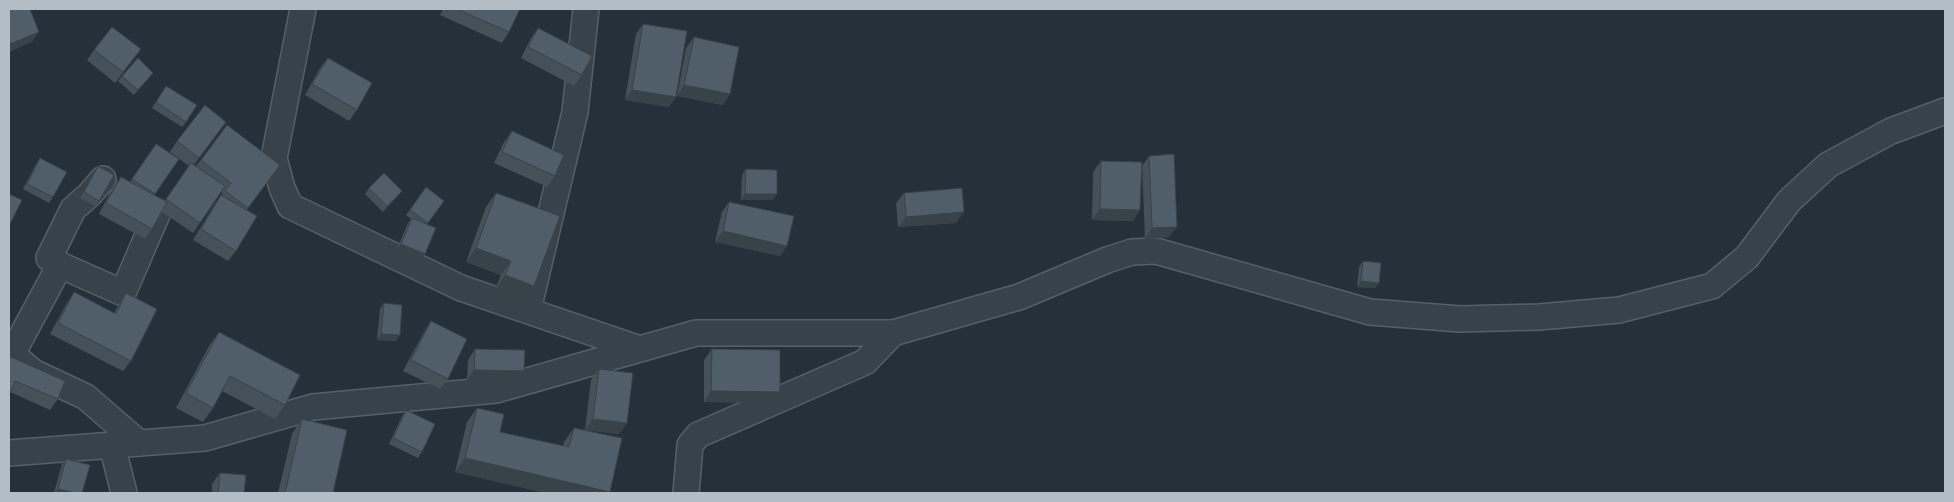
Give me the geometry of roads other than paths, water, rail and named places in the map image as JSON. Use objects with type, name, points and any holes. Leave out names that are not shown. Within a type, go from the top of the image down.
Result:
[{"type":"street","points":[[303,9],[274,158],[282,188],[290,206],[461,288],[638,348]]},
{"type":"street","points":[[528,310],[575,112],[586,9]]},
{"type":"street","points":[[9,453],[206,438],[313,407],[496,390],[696,333],[893,333],[1019,297],[1107,260],[1132,252],[1156,251],[1370,312],[1460,319],[1538,317],[1619,310],[1712,286],[1747,257],[1789,201],[1828,165],[1891,131],[1945,111]]},
{"type":"street","points":[[103,179],[73,209],[49,258],[60,265],[123,293],[158,212]]},
{"type":"street","points":[[60,265],[12,354],[33,372],[86,396],[139,443]]},
{"type":"street","points":[[686,493],[690,445],[698,435],[865,362],[893,333]]},
{"type":"street","points":[[112,445],[124,493]]}]
